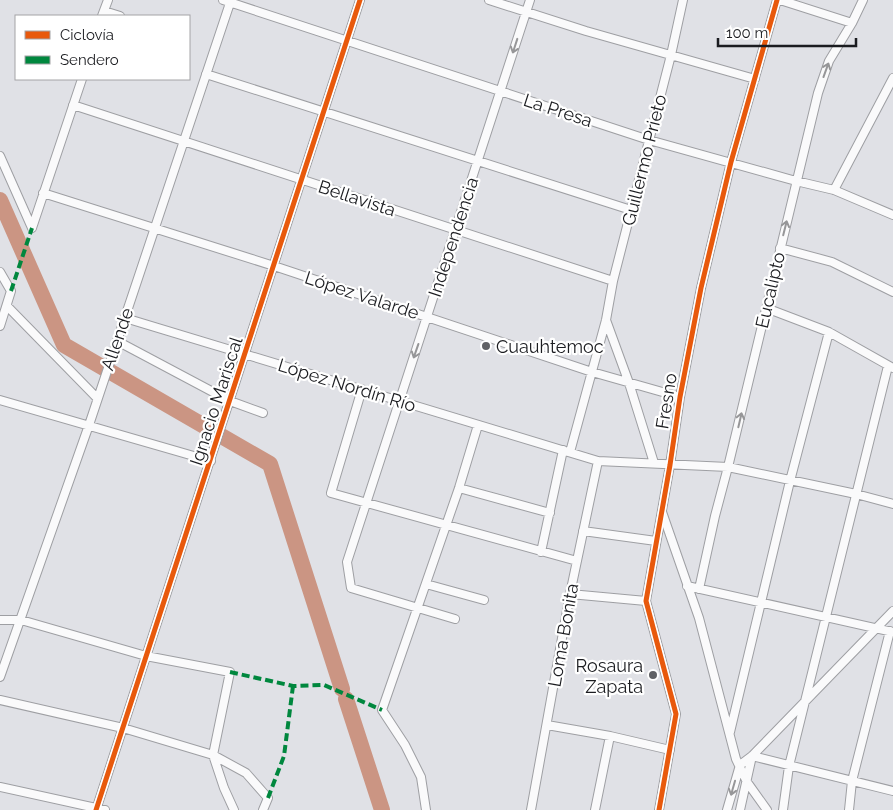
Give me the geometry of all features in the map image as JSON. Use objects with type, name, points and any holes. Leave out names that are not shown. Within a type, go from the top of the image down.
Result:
[{"type":"street","points":[[103,14],[108,0]]},
{"type":"street","name":"Ignacio Mariscal","points":[[96,809],[360,0]]},
{"type":"street","points":[[489,0],[586,31],[755,79]]},
{"type":"street","name":"Independencia","points":[[418,608],[351,588],[347,562],[530,0]]},
{"type":"street","name":"Guillermo Prieto","points":[[542,552],[550,513],[567,451],[606,320],[683,0]]},
{"type":"street","points":[[778,0],[852,23]]},
{"type":"street","name":"Fresno","points":[[659,810],[676,714],[646,601],[680,397],[701,288],[731,162],[778,0]]},
{"type":"street","name":"Eucalipto","points":[[699,589],[820,85],[829,61],[852,23],[863,0]]},
{"type":"street","name":"La Presa","points":[[228,1],[649,140],[834,190],[892,213]]},
{"type":"street","name":"Allende","points":[[0,676],[89,425],[206,74],[228,1]]},
{"type":"street","points":[[206,74],[631,210]]},
{"type":"street","points":[[834,190],[893,78]]},
{"type":"street","points":[[0,156],[32,228],[82,80]]},
{"type":"street","name":"Bellavista","points":[[73,105],[614,281]]},
{"type":"street","name":"López Valarde","points":[[44,194],[274,266],[592,372],[680,397]]},
{"type":"street","points":[[780,248],[832,262],[893,292]]},
{"type":"street","points":[[0,272],[11,291],[0,326]]},
{"type":"street","points":[[7,306],[98,395]]},
{"type":"street","points":[[766,308],[829,332],[890,367],[856,494],[789,766],[783,810]]},
{"type":"street","name":"López Nordín Río","points":[[125,318],[598,461],[728,467],[856,494],[893,504]]},
{"type":"street","points":[[606,320],[629,383],[654,463]]},
{"type":"street","points":[[730,732],[790,481],[829,332]]},
{"type":"street","points":[[116,345],[229,404],[263,413]]},
{"type":"street","points":[[362,390],[331,493],[577,561]]},
{"type":"street","points":[[0,400],[212,457]]},
{"type":"street","points":[[426,810],[421,777],[405,745],[382,710],[459,488],[478,425]]},
{"type":"street","name":"Loma Bonita","points":[[531,810],[570,594],[598,461]]},
{"type":"street","points":[[459,488],[550,513]]},
{"type":"street","points":[[662,511],[699,618],[736,758],[747,782],[760,797],[767,810]]},
{"type":"street","points":[[583,531],[656,541]]},
{"type":"street","points":[[426,584],[484,600]]},
{"type":"street","points":[[687,586],[892,631],[852,781],[849,810]]},
{"type":"street","points":[[570,594],[646,601]]},
{"type":"street","points":[[418,608],[455,619]]},
{"type":"street","points":[[727,810],[740,765],[752,756],[893,611]]},
{"type":"street","points":[[0,620],[21,620],[146,656],[230,672],[214,755],[224,788],[234,810]]},
{"type":"street","points":[[0,700],[123,728],[214,755],[246,773],[268,798],[263,810]]},
{"type":"street","points":[[547,725],[610,736],[670,750]]},
{"type":"street","points":[[595,810],[610,736]]},
{"type":"street","points":[[752,756],[893,792]]},
{"type":"street","points":[[740,810],[752,756]]},
{"type":"street","points":[[0,787],[105,810]]},
{"type":"waterway","points":[[0,200],[64,345],[270,464],[342,689]]},
{"type":"waterway","points":[[346,699],[382,810]]},
{"type":"marked path","points":[[11,291],[32,228]]},
{"type":"marked path","points":[[230,672],[293,686],[324,685],[382,710]]},
{"type":"marked path","points":[[268,798],[284,756],[293,686]]},
{"type":"cycle path","points":[[96,810],[360,0]]},
{"type":"cycle path","points":[[659,810],[676,714],[646,601],[680,397],[701,288],[731,162],[777,0]]},
{"type":"place","name":"Cuauhtemoc","points":[[486,346]]},
{"type":"place","name":"Rosaura Zapata","points":[[653,675]]}]
